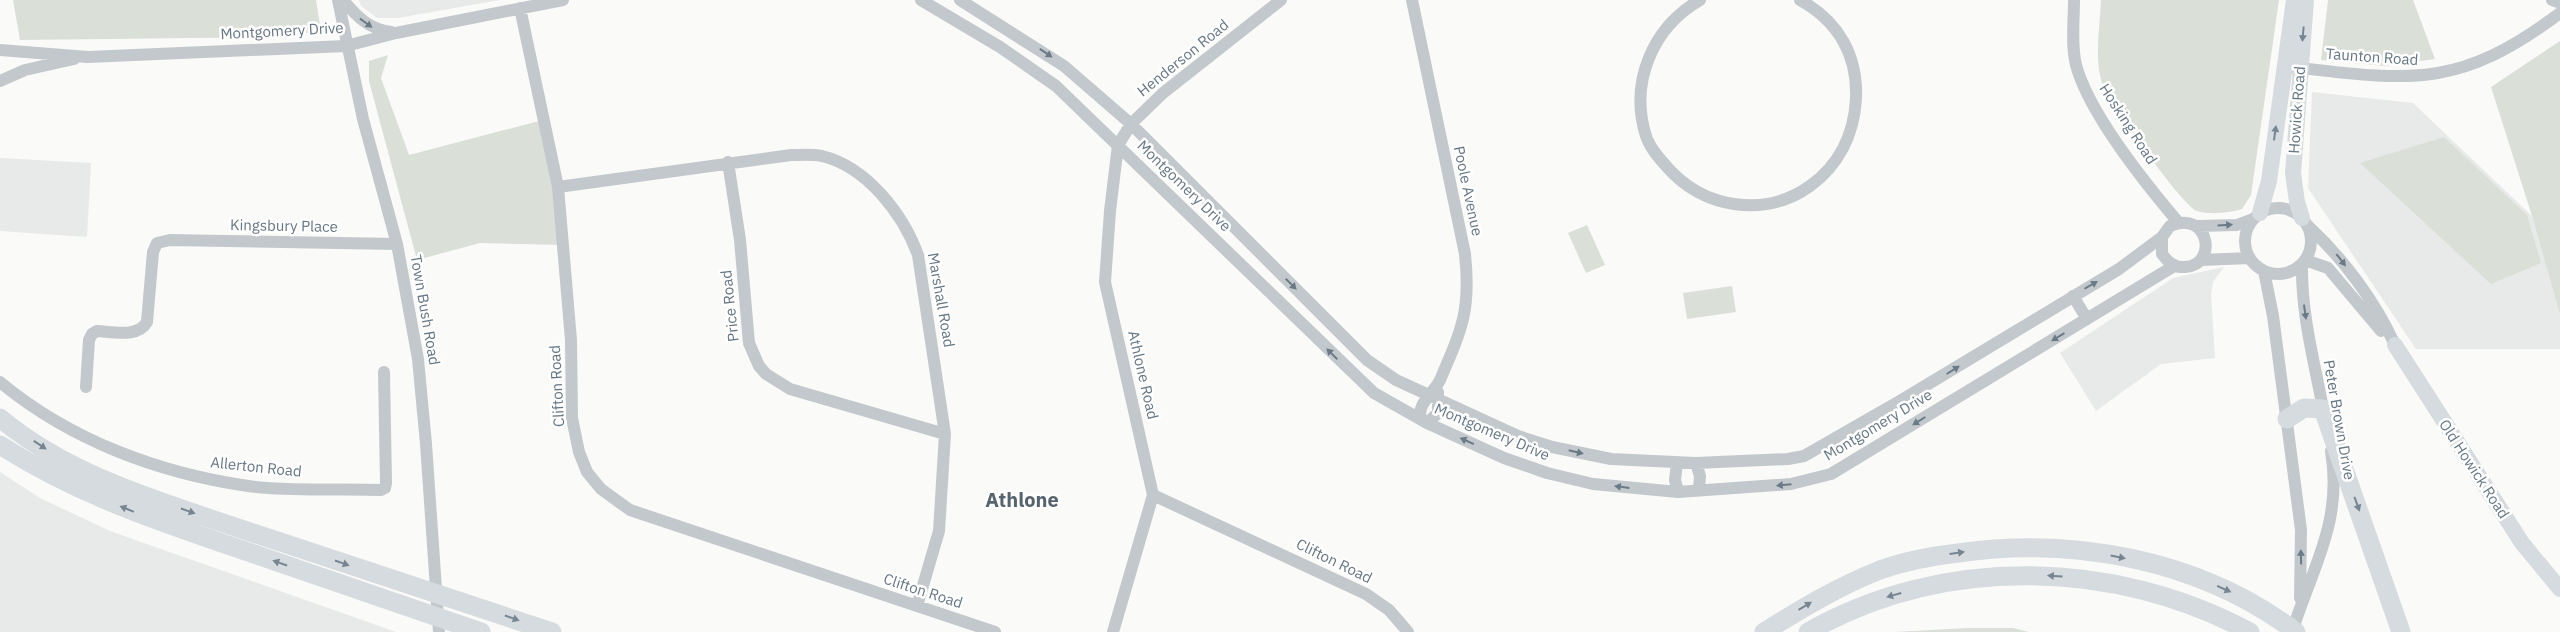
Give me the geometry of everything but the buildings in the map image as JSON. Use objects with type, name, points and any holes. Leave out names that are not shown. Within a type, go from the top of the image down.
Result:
[{"type":"highway","points":[[2287,419],[2304,408],[2323,409],[2401,632]]},
{"type":"highway","points":[[0,418],[49,451],[100,478],[167,504],[552,632]]},
{"type":"highway","points":[[0,446],[37,469],[74,488],[150,518],[476,630]]},
{"type":"highway","points":[[1764,632],[1808,604],[1882,570],[1926,557],[1976,550],[2039,547],[2090,551],[2179,571],[2226,590],[2261,608],[2296,632]]},
{"type":"highway","points":[[1808,632],[1843,614],[1880,599],[1925,587],[1966,579],[2051,576],[2098,581],[2146,591],[2188,603],[2250,632]]},
{"type":"main road","name":"Howick Road","points":[[2294,0],[2292,173],[2297,202],[2305,222]]},
{"type":"main road","name":"Howick Road","points":[[2256,216],[2269,181],[2306,0]]},
{"type":"main road","name":"Old Howick Road","points":[[2395,345],[2510,525],[2560,589]]},
{"type":"street","name":"Town Bush Road","points":[[338,0],[346,46],[397,244],[418,359],[439,632]]},
{"type":"street","points":[[343,0],[353,12],[376,30],[396,33]]},
{"type":"street","name":"Montgomery Drive","points":[[0,50],[88,56],[346,46],[396,33],[563,0]]},
{"type":"street","name":"Montgomery Drive","points":[[922,0],[1000,47],[1056,86],[1362,383],[1385,400],[1424,421],[1504,458],[1547,474],[1593,484],[1678,492],[1791,484],[1831,474],[2174,266]]},
{"type":"street","name":"Montgomery Drive","points":[[960,0],[1064,66],[1131,124],[1374,365],[1396,380],[1435,393],[1536,442],[1610,459],[1696,464],[1788,459],[1804,456],[1933,382],[2119,269],[2163,234]]},
{"type":"street","name":"Henderson Road","points":[[1131,124],[1163,93],[1281,0]]},
{"type":"street","name":"Poole Avenue","points":[[1412,0],[1465,254],[1468,282],[1468,304],[1461,331],[1435,393],[1420,408],[1424,421],[1438,413],[1435,393]]},
{"type":"street","points":[[1700,0],[1680,5],[1654,46],[1645,70],[1641,89],[1641,111],[1647,137],[1656,154],[1675,176],[1693,189],[1719,202],[1744,206],[1767,205],[1787,199],[1825,175],[1847,140],[1855,113],[1857,80],[1853,62],[1842,38],[1829,20],[1800,0]]},
{"type":"street","name":"Hosking Road","points":[[2074,0],[2075,55],[2081,82],[2107,128],[2161,203],[2178,222]]},
{"type":"street","points":[[2552,0],[2560,3]]},
{"type":"street","name":"Clifton Road","points":[[520,8],[558,187],[571,340],[572,418],[579,452],[587,472],[602,489],[630,510],[995,632]]},
{"type":"street","name":"Taunton Road","points":[[2292,68],[2395,78],[2444,74],[2470,67],[2494,56],[2516,44],[2560,12]]},
{"type":"street","points":[[1000,47],[1008,30]]},
{"type":"street","points":[[1017,59],[1027,41]]},
{"type":"street","name":"Montgomery Drive","points":[[0,80],[25,70],[88,56]]},
{"type":"street","name":"Athlone Road","points":[[1113,632],[1153,495],[1105,282],[1110,211],[1118,145],[1131,124]]},
{"type":"street","name":"Marshall Road","points":[[558,187],[728,162],[791,155],[821,156],[843,164],[866,181],[898,215],[911,236],[918,255],[945,434],[939,531],[917,606]]},
{"type":"street","name":"Price Road","points":[[728,162],[740,240],[749,343],[759,366],[766,374],[790,389],[945,434]]},
{"type":"street","name":"Hosking Road","points":[[2161,203],[2163,234]]},
{"type":"street","points":[[2250,258],[2201,260],[2187,268],[2174,266],[2162,254],[2163,234],[2178,222],[2188,222],[2197,226],[2236,225],[2256,216],[2277,207],[2287,208],[2305,222],[2311,243],[2304,262],[2284,274],[2264,271],[2250,258],[2245,248],[2245,238],[2256,216]]},
{"type":"street","name":"Old Howick Road","points":[[2305,222],[2341,260],[2374,307],[2395,345]]},
{"type":"street","points":[[2197,226],[2205,238],[2205,253],[2201,260]]},
{"type":"street","name":"Kingsbury Place","points":[[86,386],[90,336],[97,331],[133,332],[146,325],[154,246],[170,240],[397,244]]},
{"type":"street","points":[[1245,268],[1251,259],[1260,253]]},
{"type":"street","name":"Old Howick Road","points":[[2304,262],[2328,268],[2395,345]]},
{"type":"street","name":"Peter Brown Drive","points":[[2292,632],[2322,550],[2333,506],[2334,466],[2309,344],[2302,290],[2304,262]]},
{"type":"street","points":[[1256,279],[1271,264]]},
{"type":"street","name":"Peter Brown Drive","points":[[2264,271],[2273,316],[2301,530],[2300,606]]},
{"type":"street","points":[[2073,296],[2087,319]]},
{"type":"street","name":"Allerton Road","points":[[0,382],[57,423],[76,434],[162,467],[202,478],[250,486],[380,490],[385,488],[386,483],[384,372]]},
{"type":"street","points":[[1677,463],[1675,480],[1678,492]]},
{"type":"street","points":[[1696,464],[1700,476],[1699,490]]},
{"type":"street","name":"Clifton Road","points":[[1153,495],[1366,594],[1389,610],[1408,632]]},
{"type":"shaded area","points":[[13,0],[316,0],[321,31],[272,37],[20,40]]},
{"type":"shaded area","points":[[359,0],[500,0],[398,18],[377,18],[361,6]]},
{"type":"shaded area","points":[[2101,0],[2279,0],[2251,195],[2242,209],[2220,213],[2197,211],[2177,192],[2131,131],[2102,83],[2098,64]]},
{"type":"shaded area","points":[[2328,0],[2413,0],[2435,59],[2385,66],[2321,60]]},
{"type":"shaded area","points":[[2560,41],[2560,315],[2532,216],[2491,87]]},
{"type":"shaded area","points":[[388,55],[381,78],[409,155],[543,120],[565,245],[480,243],[417,260],[369,81],[369,61]]},
{"type":"shaded area","points":[[2312,92],[2413,103],[2532,216],[2560,315],[2560,349],[2416,349],[2308,188]]},
{"type":"shaded area","points":[[2444,137],[2527,215],[2541,263],[2491,284],[2360,163]]},
{"type":"shaded area","points":[[0,158],[91,163],[87,237],[0,231]]},
{"type":"shaded area","points":[[1587,225],[1605,265],[1586,273],[1568,233]]},
{"type":"shaded area","points":[[2224,267],[2213,282],[2211,295],[2215,358],[2161,364],[2096,411],[2060,353],[2173,278]]},
{"type":"shaded area","points":[[1732,286],[1736,312],[1687,319],[1683,293]]},
{"type":"shaded area","points":[[0,472],[40,498],[110,531],[396,632],[0,632]]},
{"type":"shaded area","points":[[1968,628],[2013,628],[2029,632],[1895,632]]},
{"type":"district","name":"Athlone","points":[[1022,500]]}]
